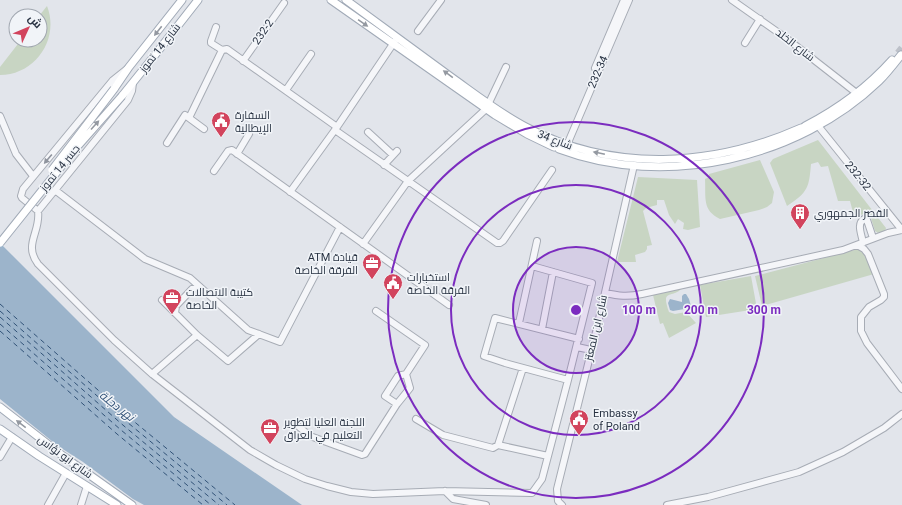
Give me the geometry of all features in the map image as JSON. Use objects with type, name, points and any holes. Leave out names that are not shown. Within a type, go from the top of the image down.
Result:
[{"type":"main road","name":"شارع 14 تموز","points":[[114,89],[129,67],[182,0]]},
{"type":"main road","name":"شارع 14 تموز","points":[[122,96],[198,0]]},
{"type":"main road","name":"شارع 34","points":[[331,0],[395,41],[515,128],[593,159],[634,165],[679,166],[720,160],[772,146],[796,137],[859,95]]},
{"type":"main road","name":"شارع 34","points":[[346,0],[395,41]]},
{"type":"main road","points":[[859,95],[880,80],[899,54]]},
{"type":"main road","name":"جسر 14 تموز","points":[[0,236],[114,89]]},
{"type":"main road","name":"جسر 14 تموز","points":[[0,242],[83,140],[122,96]]},
{"type":"main road","name":"شارع 34","points":[[487,107],[561,146],[637,160],[688,159],[715,155],[745,148],[816,123]]},
{"type":"main road","name":"شارع ابو نؤاس","points":[[0,407],[63,456],[132,505]]},
{"type":"main road","name":"شارع ابو نؤاس","points":[[0,429],[117,505]]},
{"type":"street","points":[[418,31],[441,0]]},
{"type":"street","name":"232-34","points":[[561,146],[624,0]]},
{"type":"street","name":"232-34","points":[[561,146],[629,0]]},
{"type":"street","name":"شارع الخلد","points":[[732,0],[786,38],[859,95]]},
{"type":"street","name":"232-2","points":[[243,61],[284,3]]},
{"type":"street","points":[[745,43],[760,19]]},
{"type":"street","points":[[216,27],[211,41],[213,44],[222,50],[227,49],[286,90],[384,165],[497,243],[500,243],[552,170]]},
{"type":"street","points":[[290,192],[336,128],[395,41]]},
{"type":"street","points":[[189,118],[222,50]]},
{"type":"street","points":[[286,90],[311,54]]},
{"type":"street","points":[[129,67],[113,80],[23,189],[21,196],[38,211],[39,218],[32,240],[32,251],[36,261],[114,340],[152,374],[250,450],[276,465],[305,479],[327,486],[373,494],[445,491],[532,493],[542,478],[577,347],[592,283],[532,266]]},
{"type":"street","points":[[363,244],[408,181],[487,107],[506,67]]},
{"type":"street","points":[[38,211],[128,100],[132,91],[133,83]]},
{"type":"street","points":[[0,116],[16,154],[33,176]]},
{"type":"street","points":[[167,143],[184,116],[204,129]]},
{"type":"street","name":"232-32","points":[[816,123],[902,230]]},
{"type":"street","points":[[368,132],[395,153],[384,165]]},
{"type":"street","points":[[237,154],[249,134]]},
{"type":"street","points":[[214,171],[229,150],[237,154],[449,305]]},
{"type":"street","name":"شارع ابن المعتز","points":[[562,505],[558,501],[557,489],[605,293],[634,165]]},
{"type":"street","points":[[55,190],[144,259],[190,278],[248,330],[280,342],[340,228]]},
{"type":"street","points":[[873,238],[867,220],[861,220],[859,224],[860,244],[868,254],[884,297],[869,307],[861,317],[860,331],[902,390]]},
{"type":"street","points":[[605,293],[628,297],[843,250],[873,238],[902,230]]},
{"type":"street","points":[[519,323],[538,241]]},
{"type":"street","points":[[542,329],[553,272]]},
{"type":"street","points":[[175,313],[176,306],[192,288],[200,287]]},
{"type":"street","points":[[162,300],[197,335],[228,360],[259,334]]},
{"type":"street","points":[[376,311],[425,345],[406,374],[398,376],[385,396],[397,404]]},
{"type":"street","points":[[568,380],[505,364],[484,356],[495,318],[579,339]]},
{"type":"street","points":[[152,374],[197,335]]},
{"type":"street","points":[[577,347],[591,350]]},
{"type":"street","points":[[498,445],[523,368]]},
{"type":"street","points":[[298,426],[310,436],[362,455],[368,452],[397,404],[410,388],[406,374]]},
{"type":"street","points":[[667,505],[708,497],[799,472],[843,452],[884,428],[902,414]]},
{"type":"street","points":[[416,419],[444,435],[493,448],[498,445],[548,456]]},
{"type":"street","points":[[0,457],[12,437]]},
{"type":"street","points":[[48,505],[66,473]]},
{"type":"street","points":[[81,505],[87,486]]},
{"type":"street","points":[[445,491],[453,499],[486,505]]},
{"type":"green space","points":[[48,10],[50,18],[50,31],[48,38]]},
{"type":"green space","points":[[15,48],[44,48],[34,62],[24,69],[13,73],[0,75],[0,67]]},
{"type":"green space","points":[[818,140],[886,228],[885,231],[878,233],[875,231],[871,218],[865,214],[854,216],[850,201],[838,201],[828,166],[821,167],[818,162],[811,164],[806,189],[799,197],[787,206],[770,163],[773,159]]},
{"type":"green space","points":[[760,160],[774,192],[772,203],[759,210],[720,219],[710,212],[705,198],[705,179],[709,177],[709,174]]},
{"type":"green space","points":[[638,177],[697,180],[700,227],[688,230],[683,229],[684,223],[678,219],[675,224],[669,215],[664,200],[657,200],[657,205],[646,208],[643,211],[652,245],[647,246],[645,252],[635,255],[636,262],[617,262]]},
{"type":"green space","points":[[858,249],[864,253],[874,274],[762,306],[755,276]]},
{"type":"green space","points":[[751,276],[757,309],[706,317],[700,285]]},
{"type":"green space","points":[[683,287],[679,291],[667,297],[666,299],[669,312],[675,314],[686,312],[696,323],[669,338],[663,323],[660,324],[653,295]]},
{"type":"water","name":"نهر دجلة","points":[[0,243],[174,417],[302,505],[144,505],[133,499],[83,462],[58,446],[0,399]]},
{"type":"water","points":[[686,294],[689,299],[691,306],[690,308],[673,311],[670,310],[668,303],[670,299],[682,302],[682,296]]},
{"type":"ferry route","points":[[0,304],[131,419],[235,505]]},
{"type":"ferry route","points":[[0,311],[127,422],[227,505]]},
{"type":"ferry route","points":[[0,317],[124,426],[219,505]]},
{"type":"ferry route","points":[[0,324],[121,430],[211,505]]},
{"type":"ferry route","points":[[0,331],[117,434],[203,505]]},
{"type":"tunnel","points":[[898,53],[902,48]]},
{"type":"place","name":"السفارة الإيطالية","points":[[221,138]]},
{"type":"place","name":"القصر الجمهوري","points":[[800,230]]},
{"type":"place","name":"ATM قيادة الفرقة الخاصة","points":[[372,280]]},
{"type":"place","name":"استخبارات الفرقة الخاصة","points":[[393,300]]},
{"type":"place","name":"كتيبة الاتصالات الخاصة","points":[[172,315]]},
{"type":"place","name":"Embassy of Poland","points":[[579,436]]},
{"type":"place","name":"اللجنة العليا لتطوير التعليم في العراق","points":[[270,445]]}]
